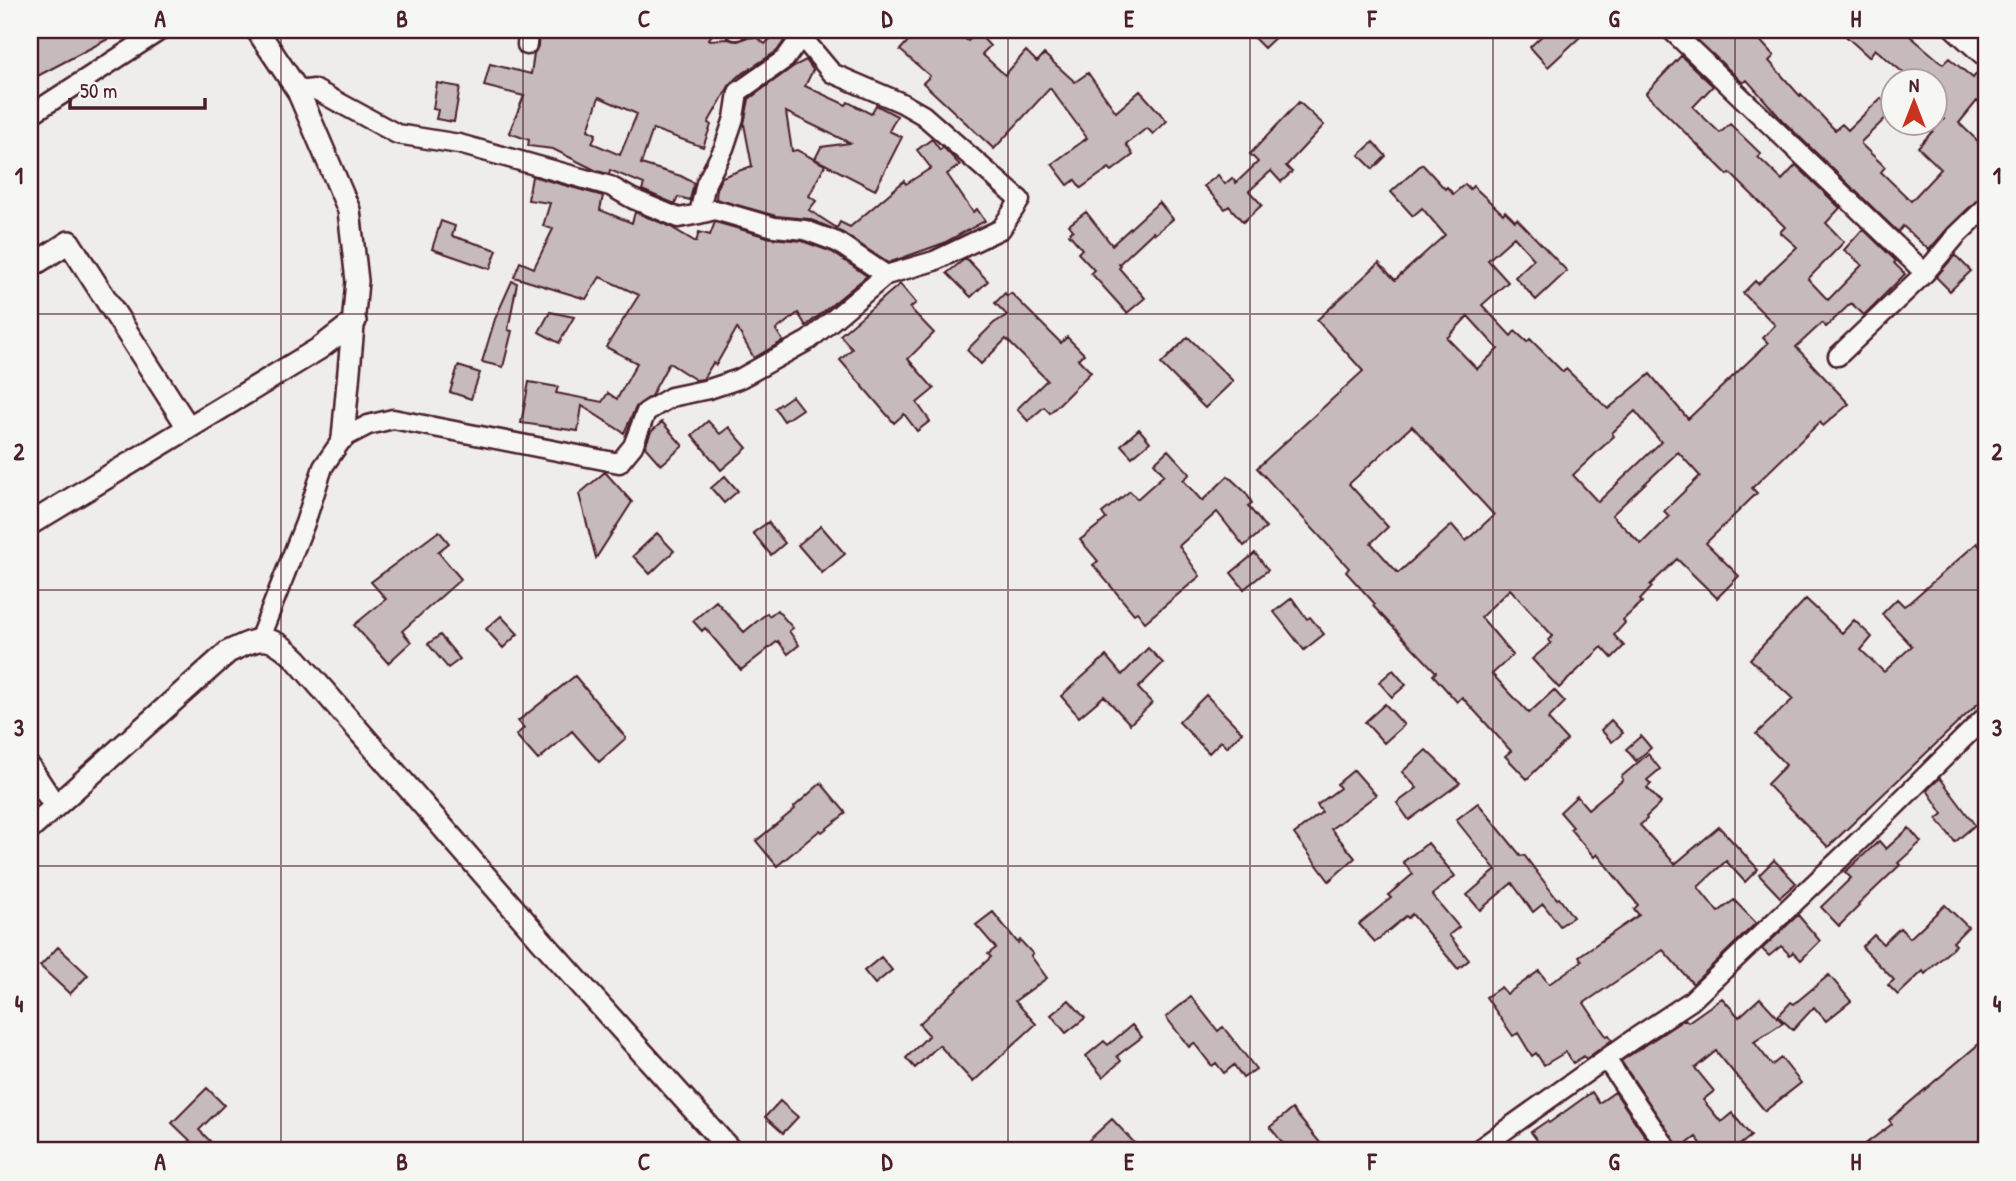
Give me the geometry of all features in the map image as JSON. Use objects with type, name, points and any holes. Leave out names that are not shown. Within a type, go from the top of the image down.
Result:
[{"type":"street","points":[[30,103],[152,30]]},
{"type":"street","points":[[30,115],[161,30]]},
{"type":"street","points":[[257,30],[298,91],[349,210],[357,281],[343,438]]},
{"type":"street","points":[[1671,30],[1925,273]]},
{"type":"street","points":[[1955,30],[1976,37],[1986,58]]},
{"type":"street","points":[[259,640],[305,523],[323,467],[343,438],[368,425],[393,419],[619,463],[633,446],[646,412],[671,397],[739,379],[809,340],[886,275],[934,261],[1001,229],[1020,200],[923,115],[832,73],[804,33],[785,59],[738,92],[734,118],[724,148],[706,183],[699,214]]},
{"type":"street","points":[[298,91],[314,89],[397,134],[459,144],[610,186],[633,199],[680,218],[715,210],[774,227],[804,230],[837,242],[886,275]]},
{"type":"street","points":[[1838,356],[1925,273],[1986,206]]},
{"type":"street","points":[[30,267],[69,242],[188,427]]},
{"type":"street","points":[[30,524],[320,348],[355,321]]},
{"type":"street","points":[[30,829],[228,652],[259,640],[279,642],[298,660],[551,951],[731,1151]]},
{"type":"street","points":[[1476,1151],[1691,1001],[1986,716]]},
{"type":"street","points":[[30,768],[55,806]]},
{"type":"street","points":[[1606,1059],[1669,1151]]},
{"type":"building","points":[[30,30],[125,30],[30,80]]},
{"type":"building","points":[[539,30],[716,30],[708,40],[737,41],[756,37],[765,44],[775,34],[784,41],[777,51],[736,78],[729,86],[708,123],[711,125],[703,147],[653,129],[641,164],[681,176],[694,183],[690,200],[678,197],[675,204],[642,190],[644,184],[610,170],[609,174],[597,171],[553,149],[528,146],[529,140],[509,133],[524,96],[484,86],[490,64],[531,74],[534,53],[538,46]],"holes":[[[599,97],[637,114],[620,155],[592,143],[596,134],[588,130]]]},
{"type":"building","points":[[918,30],[953,30],[968,41],[977,32],[990,46],[982,54],[1005,75],[1026,51],[1037,62],[1044,54],[1075,82],[1088,73],[1116,112],[1140,91],[1167,121],[1153,134],[1147,128],[1126,144],[1133,155],[1112,171],[1109,168],[1081,188],[1075,180],[1068,185],[1052,164],[1087,138],[1050,88],[994,149],[923,83],[930,76],[900,50]]},
{"type":"building","points":[[1246,30],[1283,30],[1264,48]]},
{"type":"building","points":[[1548,30],[1573,30],[1580,37],[1548,67],[1530,47]]},
{"type":"building","points":[[1687,30],[1751,30],[1774,56],[1769,61],[1835,130],[1842,124],[1848,130],[1880,99],[1880,124],[1861,144],[1885,167],[1881,172],[1911,201],[1941,169],[1918,147],[1928,136],[1950,136],[1950,66],[1895,66],[1875,49],[1869,57],[1839,30],[1903,30],[1943,64],[1949,58],[1973,78],[1977,73],[1986,80],[1986,109],[1977,101],[1959,123],[1986,149],[1986,196],[1978,199],[1929,250],[1903,226],[1898,232],[1782,120],[1747,80],[1743,83]]},
{"type":"building","points":[[1681,56],[1713,86],[1693,107],[1720,133],[1730,124],[1761,154],[1758,157],[1782,180],[1796,165],[1840,208],[1826,223],[1844,242],[1808,279],[1828,300],[1862,265],[1844,250],[1863,229],[1896,261],[1894,263],[1905,274],[1864,315],[1851,303],[1826,327],[1822,323],[1796,347],[1849,404],[1823,426],[1820,422],[1752,488],[1757,493],[1706,543],[1739,576],[1717,598],[1677,559],[1650,585],[1652,587],[1640,600],[1642,602],[1623,620],[1625,623],[1614,635],[1624,646],[1612,658],[1602,647],[1559,688],[1532,659],[1551,643],[1549,640],[1553,636],[1510,589],[1481,617],[1513,655],[1492,674],[1529,713],[1554,690],[1565,702],[1548,719],[1567,740],[1527,779],[1505,756],[1511,751],[1462,697],[1457,702],[1433,675],[1436,672],[1373,606],[1375,604],[1346,572],[1349,568],[1257,468],[1363,371],[1317,320],[1379,263],[1395,280],[1445,235],[1422,208],[1413,216],[1391,192],[1422,164],[1453,194],[1465,184],[1470,189],[1473,186],[1503,214],[1505,211],[1515,221],[1517,219],[1567,271],[1536,300],[1515,277],[1534,259],[1514,237],[1488,260],[1508,282],[1482,305],[1511,336],[1515,331],[1527,342],[1530,339],[1563,372],[1566,369],[1608,409],[1650,374],[1688,419],[1768,343],[1763,338],[1775,325],[1743,293],[1755,281],[1758,284],[1797,247],[1780,232],[1785,227],[1730,173],[1728,175],[1646,93]],"holes":[[[1468,316],[1498,349],[1477,369],[1447,338]],[[1635,411],[1661,442],[1598,502],[1573,475],[1614,436],[1612,433]],[[1412,426],[1494,515],[1466,541],[1452,525],[1398,573],[1371,543],[1388,527],[1349,484]],[[1678,452],[1700,476],[1664,511],[1669,516],[1641,544],[1612,515]]]},
{"type":"building","points":[[806,60],[813,70],[805,86],[871,114],[876,105],[897,116],[889,131],[902,137],[875,190],[815,159],[821,147],[850,143],[786,112],[792,151],[797,150],[825,165],[809,196],[816,201],[809,210],[837,228],[840,222],[850,227],[904,181],[906,184],[931,168],[917,150],[932,139],[940,150],[943,147],[960,165],[947,174],[973,212],[977,209],[985,221],[944,243],[888,263],[843,233],[809,219],[776,216],[716,199],[717,187],[722,177],[752,166],[744,124],[749,99]]},
{"type":"building","points":[[437,83],[460,87],[454,122],[436,119],[438,110],[433,109]]},
{"type":"building","points":[[1299,102],[1324,125],[1286,166],[1292,172],[1281,182],[1271,171],[1249,191],[1262,205],[1243,222],[1229,206],[1225,209],[1204,186],[1218,175],[1225,184],[1232,178],[1236,183],[1258,162],[1250,154]]},
{"type":"building","points":[[1373,142],[1386,156],[1373,169],[1359,155]]},
{"type":"building","points":[[532,176],[603,196],[600,210],[632,223],[635,212],[669,226],[696,242],[699,232],[710,235],[715,222],[771,238],[802,241],[832,252],[867,276],[806,326],[798,313],[776,330],[783,341],[754,358],[737,328],[716,365],[713,363],[703,379],[696,380],[669,363],[651,396],[636,407],[624,433],[582,406],[578,431],[521,423],[529,382],[558,387],[556,393],[602,402],[608,393],[617,399],[637,363],[606,347],[639,295],[600,277],[586,299],[514,277],[520,262],[534,268],[553,229],[543,226],[550,203],[528,200]]},
{"type":"building","points":[[1159,202],[1173,219],[1155,234],[1153,232],[1119,264],[1119,268],[1145,298],[1127,313],[1091,273],[1094,270],[1078,253],[1082,249],[1069,234],[1073,230],[1069,225],[1086,212],[1112,245]]},
{"type":"building","points":[[441,221],[455,226],[452,236],[497,250],[490,269],[432,249]]},
{"type":"building","points":[[1955,255],[1971,271],[1950,291],[1936,277]]},
{"type":"building","points":[[966,258],[988,281],[971,297],[947,273]]},
{"type":"building","points":[[512,281],[517,283],[508,330],[512,331],[503,367],[482,362],[495,319]]},
{"type":"building","points":[[900,284],[916,303],[910,308],[934,333],[908,359],[934,389],[917,403],[930,421],[917,431],[904,414],[894,423],[840,360],[852,349],[840,335]]},
{"type":"building","points":[[1005,293],[1007,296],[1011,293],[1061,343],[1067,337],[1084,354],[1078,359],[1091,372],[1050,413],[1044,407],[1028,421],[1017,409],[1047,380],[1006,339],[981,364],[967,350],[994,323],[1007,315],[995,303]]},
{"type":"building","points":[[550,312],[574,317],[559,343],[539,332]]},
{"type":"building","points":[[1188,337],[1233,381],[1205,408],[1161,364]]},
{"type":"building","points":[[458,366],[480,373],[471,399],[450,392]]},
{"type":"building","points":[[792,396],[802,409],[784,421],[775,408]]},
{"type":"building","points":[[708,421],[720,434],[729,427],[747,448],[721,470],[692,435]]},
{"type":"building","points":[[662,422],[683,446],[661,465],[645,447],[651,432]]},
{"type":"building","points":[[1139,429],[1150,442],[1132,457],[1121,445]]},
{"type":"building","points":[[1168,450],[1190,474],[1183,480],[1202,501],[1228,476],[1246,493],[1252,503],[1248,506],[1266,528],[1244,546],[1217,512],[1179,546],[1200,576],[1145,622],[1137,612],[1134,614],[1093,565],[1098,561],[1080,540],[1106,519],[1102,513],[1130,491],[1137,499],[1164,475],[1154,463]]},
{"type":"building","points":[[605,472],[632,502],[596,558],[579,494]]},
{"type":"building","points":[[725,476],[738,491],[724,503],[711,488]]},
{"type":"building","points":[[768,522],[785,543],[771,555],[753,533]]},
{"type":"building","points":[[821,526],[845,554],[822,573],[798,545]]},
{"type":"building","points":[[439,531],[449,543],[438,552],[461,579],[402,631],[411,642],[388,663],[354,625],[386,599],[371,582]]},
{"type":"building","points":[[657,533],[674,551],[650,574],[633,556]]},
{"type":"building","points":[[1977,543],[1986,554],[1986,696],[1828,847],[1767,784],[1786,765],[1756,734],[1793,699],[1750,659],[1806,599],[1842,633],[1854,620],[1872,637],[1861,650],[1884,672],[1912,646],[1882,614],[1897,599],[1904,606],[1910,602]]},
{"type":"building","points":[[1255,553],[1268,570],[1244,589],[1231,573]]},
{"type":"building","points":[[1292,598],[1307,619],[1310,617],[1324,634],[1304,650],[1274,612]]},
{"type":"building","points":[[716,601],[744,632],[767,613],[769,616],[777,610],[793,628],[789,631],[799,645],[788,654],[778,641],[741,670],[705,628],[702,631],[693,621]]},
{"type":"building","points":[[501,616],[518,634],[503,648],[486,629]]},
{"type":"building","points":[[440,635],[460,659],[448,668],[428,644]]},
{"type":"building","points":[[1148,648],[1163,663],[1138,688],[1152,703],[1130,724],[1104,696],[1079,717],[1061,696],[1106,656],[1122,675]]},
{"type":"building","points":[[1393,670],[1406,685],[1392,697],[1379,682]]},
{"type":"building","points":[[575,676],[626,738],[599,762],[572,731],[538,760],[516,735],[524,728],[518,721]]},
{"type":"building","points":[[1206,695],[1242,732],[1227,747],[1221,741],[1209,753],[1179,722]]},
{"type":"building","points":[[1385,704],[1404,725],[1384,743],[1365,722]]},
{"type":"building","points":[[1611,720],[1623,733],[1612,742],[1601,730]]},
{"type":"building","points":[[1641,736],[1651,748],[1636,761],[1626,749]]},
{"type":"building","points":[[1426,750],[1460,783],[1409,820],[1397,803],[1417,788],[1402,772]]},
{"type":"building","points":[[1648,754],[1660,769],[1647,780],[1651,784],[1647,788],[1661,803],[1640,825],[1675,864],[1719,827],[1758,869],[1745,882],[1726,861],[1698,887],[1718,912],[1734,900],[1756,923],[1693,984],[1663,950],[1627,974],[1584,1003],[1606,1036],[1609,1035],[1612,1040],[1586,1059],[1584,1056],[1573,1063],[1566,1052],[1544,1065],[1536,1053],[1532,1056],[1518,1033],[1513,1036],[1486,997],[1501,987],[1507,994],[1539,971],[1549,984],[1582,961],[1579,956],[1639,915],[1634,909],[1638,905],[1597,854],[1594,857],[1570,829],[1573,827],[1560,812],[1577,796],[1588,809],[1623,780],[1621,777]]},
{"type":"building","points":[[1354,770],[1376,795],[1331,829],[1355,858],[1329,881],[1294,834],[1322,812],[1317,805],[1340,788],[1337,784]]},
{"type":"building","points":[[1940,778],[1975,825],[1955,842],[1937,819],[1943,814],[1927,790]]},
{"type":"building","points":[[821,783],[846,813],[822,832],[820,830],[777,866],[756,841]]},
{"type":"building","points":[[1478,803],[1573,917],[1560,926],[1543,904],[1533,912],[1512,883],[1480,910],[1467,895],[1496,870],[1456,820]]},
{"type":"building","points":[[1909,828],[1921,842],[1839,926],[1821,907],[1851,878],[1845,872],[1879,841],[1886,849]]},
{"type":"building","points":[[1428,843],[1455,876],[1432,895],[1459,927],[1449,935],[1469,960],[1458,969],[1412,914],[1375,942],[1359,924],[1391,898],[1388,895],[1413,874],[1403,862]]},
{"type":"building","points":[[1774,860],[1796,883],[1780,897],[1759,875]]},
{"type":"building","points":[[1945,905],[1968,927],[1953,942],[1956,945],[1898,995],[1888,985],[1894,980],[1862,947],[1874,935],[1883,944],[1900,928],[1910,938]]},
{"type":"building","points":[[993,912],[1018,943],[1020,940],[1033,954],[1031,956],[1047,978],[1015,1001],[1036,1024],[973,1082],[939,1045],[915,1068],[906,1058],[929,1035],[919,1024],[991,957],[988,954],[996,948],[976,925]]},
{"type":"building","points":[[1798,915],[1820,941],[1801,960],[1793,952],[1790,955],[1781,946],[1769,956],[1762,949]]},
{"type":"building","points":[[58,947],[88,975],[70,994],[40,966]]},
{"type":"building","points":[[881,957],[892,970],[875,984],[864,971]]},
{"type":"building","points":[[1829,975],[1851,1001],[1826,1021],[1814,1007],[1793,1030],[1778,1016],[1791,1002],[1794,1004]]},
{"type":"building","points":[[1191,997],[1218,1031],[1223,1027],[1256,1069],[1243,1078],[1234,1065],[1224,1073],[1216,1063],[1212,1066],[1194,1043],[1189,1047],[1166,1017]]},
{"type":"building","points":[[1722,998],[1739,1017],[1760,998],[1783,1023],[1754,1042],[1772,1065],[1781,1058],[1801,1083],[1765,1111],[1716,1051],[1695,1068],[1714,1091],[1703,1100],[1721,1122],[1732,1113],[1751,1136],[1732,1151],[1728,1151],[1723,1145],[1715,1151],[1707,1151],[1696,1137],[1680,1149],[1621,1061],[1685,1019],[1688,1022]]},
{"type":"building","points":[[1069,1000],[1085,1018],[1066,1033],[1051,1015]]},
{"type":"building","points":[[1132,1025],[1142,1037],[1117,1056],[1121,1061],[1103,1077],[1086,1056],[1104,1041],[1108,1045]]},
{"type":"building","points":[[1986,1038],[1986,1151],[1856,1151],[1892,1124],[1889,1120]]},
{"type":"building","points":[[207,1088],[224,1105],[199,1130],[220,1151],[201,1151],[172,1123]]},
{"type":"building","points":[[1592,1092],[1599,1103],[1615,1092],[1655,1151],[1545,1151],[1531,1132],[1547,1121],[1549,1123]]},
{"type":"building","points":[[780,1101],[798,1117],[783,1133],[765,1117]]},
{"type":"building","points":[[1292,1109],[1327,1151],[1289,1151],[1270,1127]]},
{"type":"building","points":[[1112,1119],[1142,1151],[1099,1151],[1089,1140]]}]
